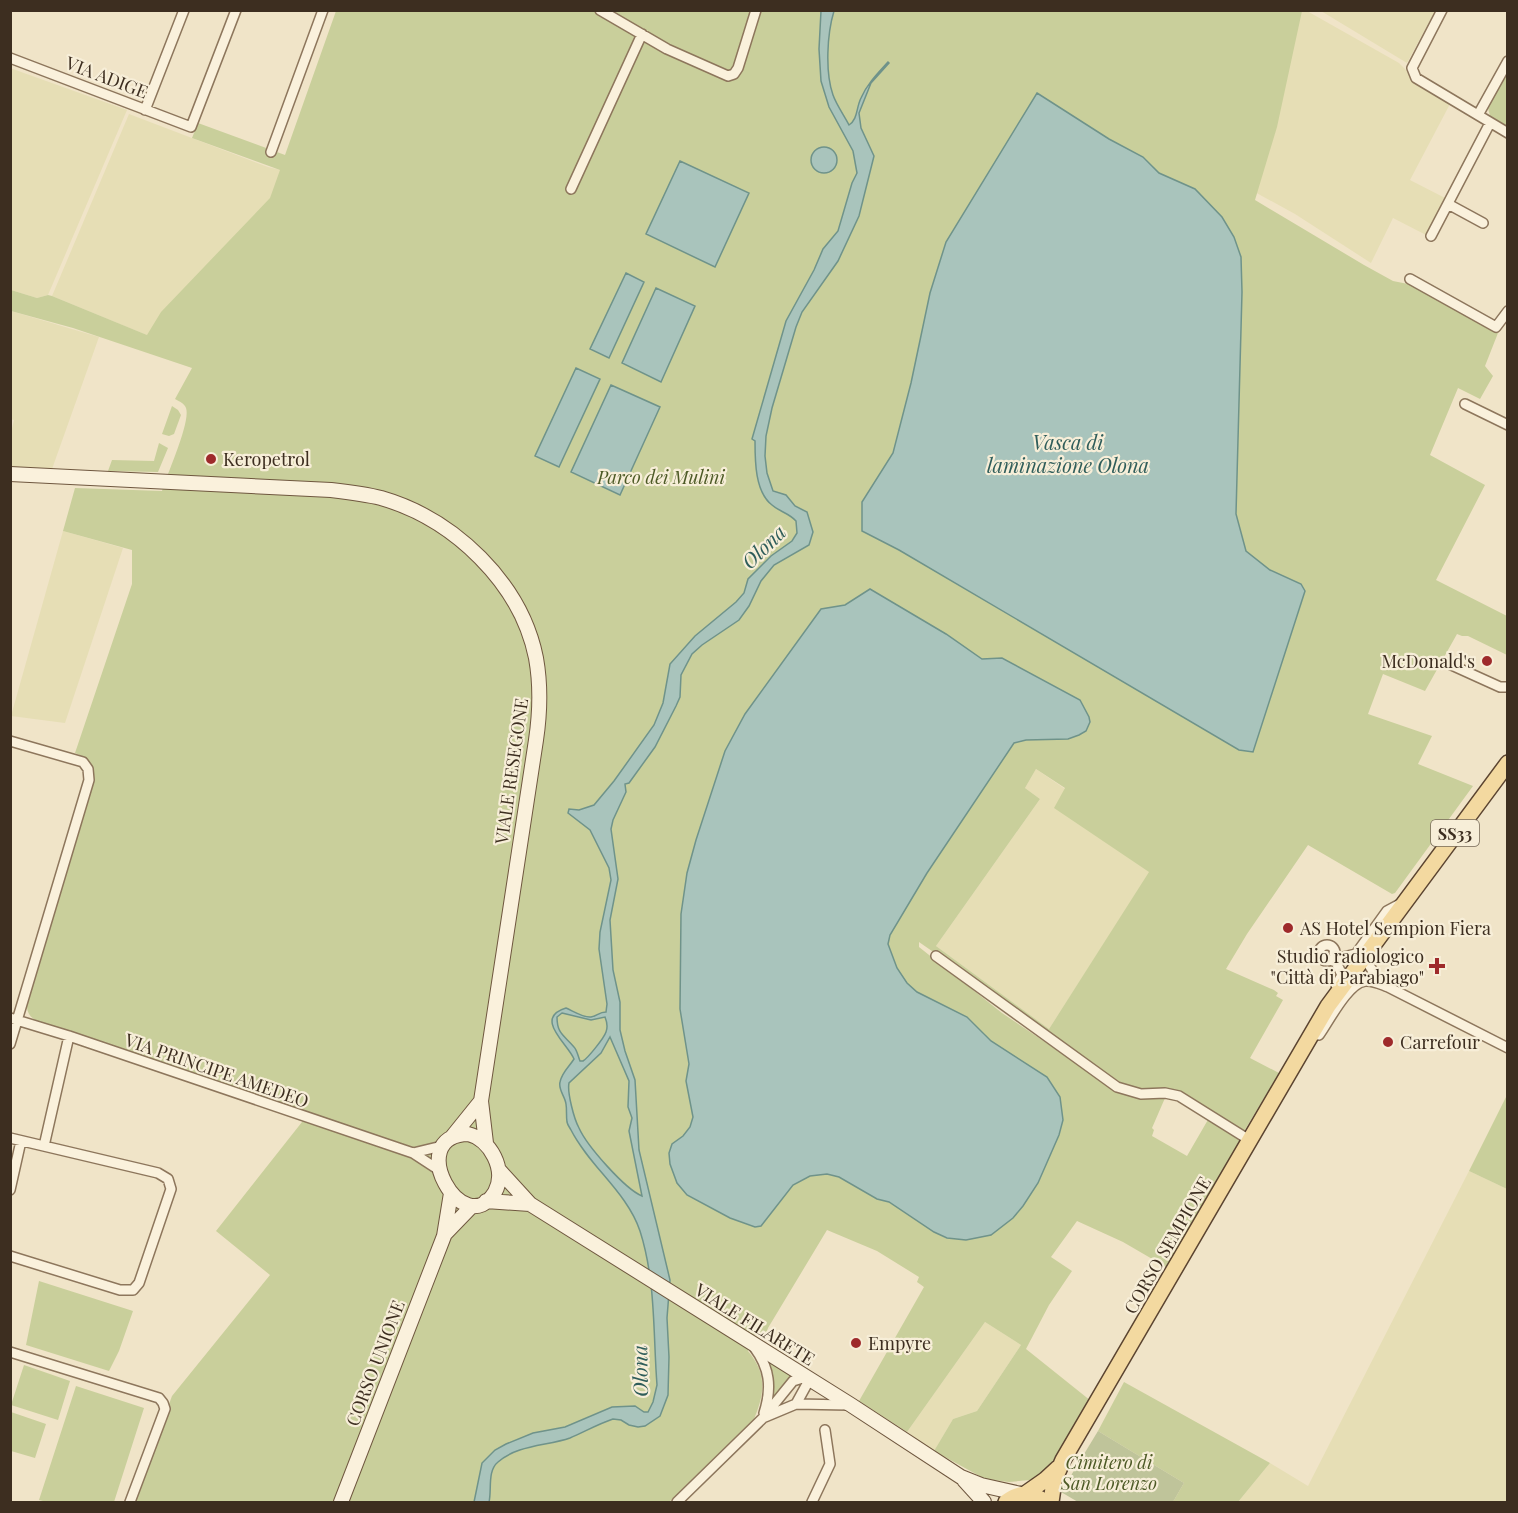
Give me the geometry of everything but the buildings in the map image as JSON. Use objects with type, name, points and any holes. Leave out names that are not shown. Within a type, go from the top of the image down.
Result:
[{"type":"main road","name":"CORSO SEMPIONE","points":[[1006,1503],[1054,1473],[1063,1460],[1328,1006],[1402,903],[1508,763]]},
{"type":"main road","name":"CORSO SEMPIONE","points":[[1051,1503],[1054,1481],[1063,1460]]},
{"type":"main road","points":[[1023,1494],[1036,1496],[1045,1503]]},
{"type":"street","points":[[145,110],[184,10]]},
{"type":"street","name":"VIA ADIGE","points":[[10,58],[191,127],[236,10]]},
{"type":"street","points":[[272,152],[323,10]]},
{"type":"street","points":[[600,10],[722,75],[731,75],[738,68],[756,10]]},
{"type":"street","points":[[1442,10],[1412,68],[1416,78],[1508,133]]},
{"type":"street","points":[[571,189],[642,34]]},
{"type":"street","points":[[1478,115],[1508,61]]},
{"type":"street","points":[[1431,236],[1490,123]]},
{"type":"street","points":[[1448,204],[1483,223]]},
{"type":"street","points":[[1410,279],[1496,327],[1508,311]]},
{"type":"street","points":[[1465,404],[1508,425]]},
{"type":"street","name":"VIALE RESEGONE","points":[[10,474],[332,490],[381,498],[427,517],[466,545],[499,579],[522,616],[536,657],[539,677],[539,719],[480,1101],[486,1143]]},
{"type":"street","points":[[1447,663],[1500,687],[1508,687]]},
{"type":"street","points":[[10,741],[83,762],[88,769],[89,780],[14,1020],[10,1044]]},
{"type":"street","points":[[1388,987],[1377,978],[1370,966],[1371,959],[1398,920],[1402,903]]},
{"type":"street","name":"CORSO SEMPIONE","points":[[1304,1048],[1305,1033],[1342,975],[1332,957],[1339,958],[1356,954],[1388,911],[1402,903]]},
{"type":"street","points":[[936,956],[1113,1084],[1136,1093],[1179,1096],[1251,1141]]},
{"type":"street","points":[[1304,1048],[1315,1041],[1353,985],[1366,980],[1388,987],[1508,1048]]},
{"type":"street","name":"VIA PRINCIPE AMEDEO","points":[[14,1020],[69,1036],[413,1153],[439,1170]]},
{"type":"street","points":[[44,1146],[69,1036]]},
{"type":"street","points":[[413,1153],[447,1142],[468,1134],[480,1138],[486,1143],[499,1170],[497,1187],[486,1201],[472,1206],[461,1203],[451,1193],[439,1170],[440,1155],[447,1142],[480,1101]]},
{"type":"street","points":[[10,1138],[158,1173],[168,1179],[171,1189],[139,1283],[134,1290],[120,1290],[10,1256]]},
{"type":"street","points":[[10,1190],[21,1141]]},
{"type":"street","name":"VIALE FILARETE","points":[[499,1170],[530,1204],[752,1344],[800,1379],[851,1405],[961,1477],[981,1485],[1023,1494]]},
{"type":"street","name":"CORSO UNIONE","points":[[341,1503],[444,1236],[451,1193]]},
{"type":"street","name":"VIALE FILARETE","points":[[486,1201],[530,1204]]},
{"type":"street","name":"CORSO UNIONE","points":[[444,1236],[472,1206]]},
{"type":"street","points":[[752,1344],[764,1360],[770,1379],[768,1401],[763,1418]]},
{"type":"street","points":[[10,1352],[159,1398],[163,1403],[165,1409],[130,1503]]},
{"type":"street","points":[[677,1503],[800,1379],[807,1384],[796,1404]]},
{"type":"street","points":[[763,1418],[796,1404],[851,1405]]},
{"type":"street","points":[[812,1503],[830,1464],[825,1430]]},
{"type":"street","name":"VIALE FILARETE","points":[[961,1477],[984,1503]]},
{"type":"shaded area","points":[[1022,11],[1307,11],[1399,63],[1415,84],[1450,104],[1410,180],[1447,199],[1428,236],[1393,218],[1371,263],[1295,214],[1178,150]]},
{"type":"shaded area","points":[[1321,11],[1435,11],[1407,63]]},
{"type":"shaded area","points":[[10,68],[127,110],[48,295],[37,298],[11,290]]},
{"type":"shaded area","points":[[129,114],[268,167],[404,199],[200,357],[52,296]]},
{"type":"shaded area","points":[[11,311],[99,337],[52,469],[11,467],[11,433],[14,420],[10,419]]},
{"type":"shaded area","points":[[63,531],[123,548],[65,723],[11,716]]},
{"type":"shaded area","points":[[1036,769],[1161,855],[1049,1029],[936,946],[1040,799],[1025,788]]},
{"type":"shaded area","points":[[1469,1171],[1507,1189],[1507,1502],[1238,1502],[1270,1463],[1308,1486]]},
{"type":"shaded area","points":[[985,1322],[1021,1345],[977,1411],[953,1419],[934,1451],[907,1432]]},
{"type":"green space","name":"Parco dei Mulini","points":[[336,11],[1302,11],[1277,127],[1255,200],[1393,281],[1408,284],[1498,333],[1485,366],[1493,376],[1480,399],[1458,388],[1430,455],[1485,485],[1436,580],[1507,616],[1507,655],[1468,636],[1457,634],[1425,691],[1383,674],[1368,714],[1432,736],[1418,764],[1473,786],[1395,893],[1392,894],[1308,845],[1247,934],[1226,969],[1274,990],[1278,993],[1276,996],[1283,1000],[1250,1058],[1279,1073],[1243,1133],[1174,1089],[1131,1090],[919,942],[919,947],[1002,1013],[1118,1091],[1135,1097],[1165,1098],[1152,1128],[1154,1130],[1152,1136],[1187,1156],[1209,1118],[1240,1137],[1241,1141],[1170,1264],[1166,1267],[1123,1242],[1077,1221],[1051,1257],[1072,1271],[1049,1305],[1026,1349],[1091,1401],[1051,1467],[1030,1480],[1009,1482],[985,1479],[934,1451],[953,1419],[977,1411],[1021,1345],[985,1322],[907,1432],[859,1401],[924,1287],[917,1282],[919,1277],[877,1251],[827,1230],[768,1328],[764,1339],[755,1334],[748,1351],[758,1368],[762,1384],[754,1419],[669,1502],[133,1502],[172,1396],[270,1275],[216,1231],[302,1122],[306,1113],[38,1022],[29,1014],[27,1001],[31,984],[94,781],[90,763],[75,753],[132,584],[132,550],[63,531],[75,488],[162,491],[182,436],[187,415],[184,405],[175,399],[192,368],[73,328],[11,311],[11,290],[37,298],[52,296],[147,335],[161,312],[270,198],[280,170],[192,138],[198,123],[285,155]],"holes":[[[1036,769],[1065,788],[1054,808],[1149,872],[1049,1029],[936,946],[1040,799],[1025,788]]]},
{"type":"green space","points":[[1507,73],[1507,126],[1490,116],[1488,108]]},
{"type":"green space","points":[[172,406],[181,415],[174,434],[169,436],[162,434]]},
{"type":"green space","points":[[159,443],[168,448],[158,472],[108,471],[112,460],[154,461]]},
{"type":"green space","points":[[1507,1095],[1508,1189],[1469,1171]]},
{"type":"green space","points":[[39,1281],[133,1311],[119,1351],[109,1371],[26,1345]]},
{"type":"green space","points":[[767,1361],[793,1377],[770,1401]]},
{"type":"green space","points":[[24,1365],[70,1381],[58,1420],[11,1405]]},
{"type":"green space","points":[[1124,1382],[1270,1463],[1238,1502],[1173,1502],[1184,1483],[1098,1431]]},
{"type":"green space","points":[[76,1386],[144,1408],[114,1502],[39,1500]]},
{"type":"green space","points":[[11,1412],[46,1424],[35,1458],[11,1451]]},
{"type":"green space","name":"Cimitero di San Lorenzo","points":[[1098,1431],[1184,1483],[1173,1502],[1078,1502],[1061,1492]]},
{"type":"water","points":[[821,11],[834,11],[828,42],[830,86],[849,125],[854,120],[866,88],[880,70],[889,63],[871,83],[859,113],[861,128],[874,156],[859,216],[838,261],[802,312],[772,408],[766,436],[767,473],[773,491],[786,495],[795,506],[807,512],[813,532],[809,545],[774,565],[761,581],[749,606],[739,620],[692,654],[681,675],[680,697],[676,706],[655,747],[629,783],[625,784],[626,792],[611,829],[618,879],[610,920],[613,970],[620,1002],[620,1030],[635,1080],[639,1150],[670,1280],[667,1318],[668,1395],[660,1416],[645,1426],[638,1427],[613,1419],[570,1438],[523,1449],[506,1456],[492,1470],[489,1502],[474,1502],[482,1463],[495,1450],[533,1433],[565,1427],[612,1407],[635,1406],[648,1412],[653,1402],[657,1385],[653,1308],[649,1269],[640,1231],[626,1204],[588,1156],[568,1125],[565,1101],[560,1088],[562,1075],[574,1059],[555,1032],[552,1018],[557,1012],[566,1008],[588,1017],[606,1012],[607,1004],[599,949],[600,932],[611,880],[609,868],[590,830],[568,813],[569,809],[579,810],[594,805],[654,725],[663,703],[670,664],[695,636],[736,602],[744,593],[748,579],[771,556],[792,541],[797,533],[796,521],[772,505],[762,492],[757,476],[755,441],[752,439],[786,321],[823,249],[838,231],[857,173],[853,151],[829,107],[821,81],[819,49]],"holes":[[[562,1013],[591,1020],[605,1017],[607,1023],[605,1035],[583,1061],[580,1061],[575,1048],[560,1031],[557,1017]],[[610,1037],[629,1081],[628,1107],[632,1118],[629,1131],[642,1196],[626,1185],[607,1166],[583,1136],[570,1099],[569,1083],[601,1053]]]},
{"type":"water","name":"Vasca di laminazione Olona","points":[[1037,93],[1109,139],[1143,157],[1159,173],[1195,189],[1222,217],[1234,237],[1241,257],[1236,514],[1246,551],[1270,570],[1301,584],[1305,591],[1253,752],[1239,750],[899,550],[862,531],[862,502],[893,453],[930,293],[946,242]]},
{"type":"water","points":[[824,147],[833,151],[837,160],[833,169],[824,173],[815,169],[811,160],[815,151]]},
{"type":"water","points":[[680,161],[749,193],[715,267],[646,234]]},
{"type":"water","points":[[626,273],[644,282],[609,358],[590,349]]},
{"type":"water","points":[[656,288],[695,306],[661,382],[622,363]]},
{"type":"water","points":[[576,368],[600,379],[559,467],[535,456]]},
{"type":"water","points":[[611,385],[660,407],[620,495],[571,472]]},
{"type":"water","points":[[870,589],[946,634],[982,659],[1002,658],[1080,700],[1090,722],[1086,731],[1068,739],[1026,740],[1014,743],[927,873],[890,935],[888,944],[897,968],[907,983],[917,992],[967,1017],[991,1041],[1047,1077],[1060,1097],[1063,1120],[1059,1135],[1038,1183],[1023,1206],[1013,1218],[991,1235],[966,1240],[947,1238],[934,1232],[889,1202],[877,1199],[839,1177],[827,1174],[810,1176],[793,1185],[761,1226],[755,1227],[730,1218],[687,1195],[677,1183],[670,1164],[669,1153],[672,1144],[690,1127],[693,1117],[686,1081],[689,1064],[680,1009],[681,914],[687,873],[725,751],[745,714],[821,609],[845,605]]},
{"type":"place","name":"Keropetrol","points":[[211,459]]},
{"type":"place","name":"McDonald's","points":[[1487,661]]},
{"type":"place","name":"AS Hotel Sempion Fiera","points":[[1288,928]]},
{"type":"place","name":"Studio radiologico \"Città di Parabiago\"","points":[[1437,966]]},
{"type":"place","name":"Carrefour","points":[[1388,1042]]},
{"type":"place","name":"Empyre","points":[[856,1343]]},
{"type":"water label","name":"Olona","points":[[763,546]]},
{"type":"water label","name":"Olona","points":[[639,1371]]}]
